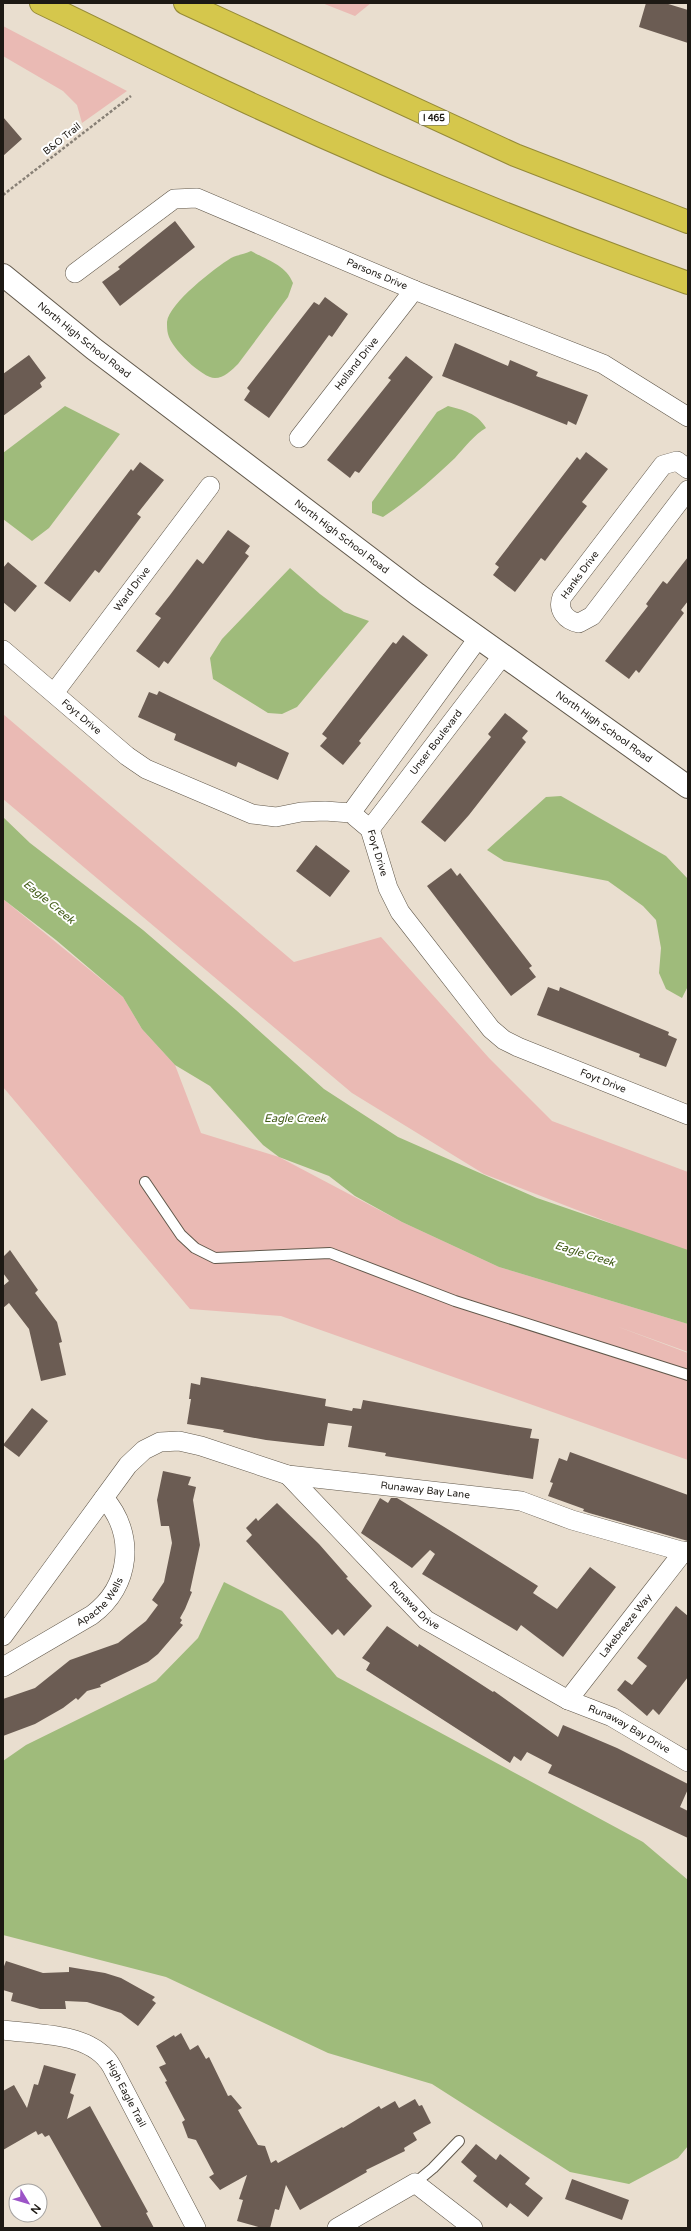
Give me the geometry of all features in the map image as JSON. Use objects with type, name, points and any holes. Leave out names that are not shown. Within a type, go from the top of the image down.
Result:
[{"type":"highway","points":[[41,3],[235,97],[307,129],[549,230],[688,283]]},
{"type":"highway","name":"I 465","points":[[184,3],[515,155],[688,222]]},
{"type":"street","name":"Parsons Drive","points":[[75,273],[171,200],[191,197],[204,200],[414,290],[603,364],[688,417]]},
{"type":"street","name":"North High School Road","points":[[3,275],[106,359],[417,594],[688,788]]},
{"type":"street","name":"Holland Drive","points":[[299,438],[414,290]]},
{"type":"street","name":"Hanks Drive","points":[[688,469],[677,462],[663,465],[562,597],[560,605],[563,614],[570,621],[579,623],[592,616],[688,490]]},
{"type":"street","name":"Ward Drive","points":[[54,693],[210,486]]},
{"type":"street","points":[[351,813],[479,637]]},
{"type":"street","name":"Foyt Drive","points":[[3,650],[136,763],[252,814],[276,817],[301,812],[325,811],[351,813],[370,829],[388,888],[400,912],[491,1029],[504,1040],[518,1047],[688,1115]]},
{"type":"street","name":"Unser Boulevard","points":[[370,829],[503,655]]},
{"type":"street","name":"Runaway Bay Lane","points":[[104,1498],[136,1457],[144,1450],[160,1442],[180,1441],[201,1446],[288,1475],[521,1501],[572,1520],[686,1552]]},
{"type":"street","name":"Runawa Drive","points":[[288,1475],[426,1620],[568,1700]]},
{"type":"street","points":[[3,1636],[104,1498]]},
{"type":"street","name":"Apache Wells","points":[[3,1667],[92,1615],[104,1605],[113,1593],[123,1573],[125,1544],[118,1516],[104,1498]]},
{"type":"street","name":"Lakebreeze Way","points":[[568,1700],[686,1552]]},
{"type":"street","name":"Runaway Bay Drive","points":[[568,1700],[612,1717],[688,1762]]},
{"type":"street","name":"High Eagle Trail","points":[[3,2030],[76,2040],[91,2046],[104,2055],[112,2067],[196,2228]]},
{"type":"street","points":[[337,2228],[414,2183],[473,2228]]},
{"type":"lane","points":[[145,1182],[180,1235],[195,1248],[215,1258],[330,1253],[455,1301],[688,1375]]},
{"type":"lane","points":[[414,2183],[433,2168],[459,2141]]},
{"type":"path","name":"B&O Trail","points":[[3,196],[130,96]]},
{"type":"shaded area","points":[[322,3],[371,3],[355,16]]},
{"type":"shaded area","points":[[3,26],[127,91],[82,123],[77,105],[63,91],[3,56]]},
{"type":"shaded area","points":[[3,714],[294,962],[381,937],[489,1058],[552,1121],[688,1172],[688,1253],[484,1174],[352,1093],[3,799]]},
{"type":"shaded area","points":[[3,899],[123,997],[142,1029],[175,1065],[201,1133],[279,1157],[402,1222],[499,1267],[688,1324],[688,1352],[616,1326],[688,1353],[688,1460],[281,1316],[190,1309],[3,1087]]},
{"type":"water","points":[[251,251],[281,267],[293,283],[288,297],[238,364],[222,377],[209,377],[195,368],[175,347],[168,334],[167,322],[176,305],[204,278],[231,258]]},
{"type":"water","points":[[65,406],[120,434],[49,528],[32,541],[3,519],[3,453]]},
{"type":"water","points":[[448,406],[474,416],[486,428],[438,474],[402,504],[383,517],[372,513],[372,502],[437,412]]},
{"type":"water","points":[[290,568],[320,594],[344,612],[369,621],[297,707],[282,714],[268,713],[213,679],[210,658],[222,639]]},
{"type":"water","points":[[561,796],[666,856],[688,879],[688,986],[682,998],[666,989],[659,973],[661,948],[656,920],[643,906],[608,881],[504,861],[487,850],[546,797]]},
{"type":"water","name":"Eagle Creek","points":[[3,817],[30,843],[143,930],[236,1010],[324,1089],[398,1137],[537,1198],[688,1250],[688,1324],[499,1267],[402,1222],[355,1196],[329,1176],[279,1157],[263,1145],[210,1086],[175,1065],[142,1029],[123,997],[56,940],[3,899]]},
{"type":"water","points":[[224,1582],[282,1611],[337,1677],[643,1842],[688,1880],[688,2146],[678,2158],[629,2184],[570,2172],[432,2084],[328,2053],[166,1977],[3,1935],[3,1761],[26,1745],[156,1681],[198,1638]]},
{"type":"building","points":[[646,3],[665,3],[688,10],[688,43],[639,27]]},
{"type":"building","points":[[3,117],[22,139],[3,156]]},
{"type":"building","points":[[175,221],[195,247],[120,306],[102,282],[120,269],[118,267]]},
{"type":"building","points":[[325,297],[348,314],[332,337],[329,335],[269,418],[244,400],[250,391],[247,388],[314,302],[319,305]]},
{"type":"building","points":[[455,343],[508,366],[510,360],[538,372],[536,376],[588,395],[576,425],[568,421],[567,425],[442,376]]},
{"type":"building","points":[[29,355],[46,378],[40,383],[42,387],[3,416],[3,374]]},
{"type":"building","points":[[406,356],[433,377],[359,473],[355,471],[350,478],[327,460],[391,380],[388,378]]},
{"type":"building","points":[[586,452],[608,469],[582,502],[587,506],[545,561],[541,558],[515,592],[493,575],[499,567],[495,564],[577,457],[580,460]]},
{"type":"building","points":[[140,462],[164,480],[137,514],[141,517],[99,573],[95,570],[70,602],[44,583],[131,469],[133,471]]},
{"type":"building","points":[[228,530],[250,546],[245,553],[249,556],[168,664],[164,661],[159,668],[136,651],[161,618],[155,614],[197,559],[203,564]]},
{"type":"building","points":[[688,557],[688,601],[681,610],[684,613],[639,673],[636,670],[629,679],[605,661],[648,606],[646,604],[663,581],[667,584]]},
{"type":"building","points":[[8,562],[37,586],[15,612],[3,602],[3,568]]},
{"type":"building","points":[[403,635],[428,655],[359,741],[361,743],[343,765],[320,746],[327,738],[322,734],[393,642],[396,644]]},
{"type":"building","points":[[159,691],[289,753],[278,780],[238,762],[236,767],[174,740],[176,734],[138,717],[149,692],[157,695]]},
{"type":"building","points":[[505,713],[528,731],[522,738],[526,742],[469,815],[445,842],[421,822],[491,737],[488,734]]},
{"type":"building","points":[[316,845],[350,871],[330,897],[296,871]]},
{"type":"building","points":[[451,868],[457,876],[460,873],[532,966],[529,968],[536,977],[511,996],[427,886]]},
{"type":"building","points":[[548,987],[559,991],[560,987],[669,1032],[668,1035],[677,1039],[666,1067],[639,1057],[640,1054],[537,1015]]},
{"type":"building","points":[[10,1250],[38,1290],[35,1293],[57,1322],[62,1342],[59,1343],[66,1375],[41,1381],[29,1329],[9,1303],[3,1308],[3,1286],[9,1281],[3,1273],[3,1257]]},
{"type":"building","points":[[201,1377],[326,1399],[325,1406],[352,1411],[353,1408],[361,1409],[363,1400],[532,1429],[530,1438],[539,1439],[533,1479],[385,1456],[386,1453],[348,1447],[352,1426],[328,1423],[324,1446],[319,1446],[266,1440],[223,1432],[224,1430],[187,1424],[191,1399],[189,1399],[191,1383],[200,1385]]},
{"type":"building","points":[[32,1408],[48,1421],[19,1457],[3,1445]]},
{"type":"building","points":[[570,1452],[688,1495],[688,1541],[589,1513],[583,1511],[584,1509],[548,1496],[553,1483],[550,1482],[559,1458],[567,1461]]},
{"type":"building","points":[[163,1471],[191,1477],[188,1485],[196,1487],[193,1500],[200,1545],[190,1591],[192,1592],[180,1618],[182,1620],[180,1623],[183,1625],[158,1654],[148,1662],[100,1685],[101,1687],[87,1691],[78,1700],[76,1698],[63,1708],[35,1724],[3,1736],[3,1699],[35,1688],[70,1660],[118,1643],[146,1621],[158,1605],[152,1600],[164,1582],[172,1543],[169,1526],[161,1526],[157,1500]]},
{"type":"building","points":[[380,1498],[388,1503],[391,1498],[397,1498],[454,1533],[538,1586],[533,1593],[557,1609],[590,1567],[616,1587],[563,1657],[521,1625],[517,1631],[422,1574],[435,1554],[430,1550],[412,1568],[361,1533]]},
{"type":"building","points":[[277,1503],[319,1544],[348,1577],[346,1578],[372,1606],[344,1636],[338,1629],[332,1635],[246,1541],[252,1535],[246,1528],[256,1518],[258,1521]]},
{"type":"building","points":[[676,1606],[688,1616],[688,1677],[659,1715],[653,1709],[647,1716],[617,1690],[625,1680],[632,1685],[647,1666],[637,1658]]},
{"type":"building","points":[[387,1626],[418,1647],[419,1644],[493,1692],[494,1691],[558,1737],[563,1725],[617,1748],[688,1784],[688,1789],[680,1807],[688,1811],[688,1838],[548,1773],[552,1765],[527,1752],[521,1761],[514,1756],[510,1763],[366,1670],[370,1663],[362,1658]]},
{"type":"building","points":[[6,1961],[43,1973],[69,1972],[69,1967],[105,1973],[121,1978],[155,1997],[152,2000],[156,2003],[138,2026],[121,2013],[87,2002],[65,2001],[66,2009],[40,2009],[11,2001],[13,1993],[3,1990],[3,1969]]},
{"type":"building","points":[[181,2033],[190,2050],[198,2045],[206,2059],[209,2057],[228,2096],[231,2095],[242,2108],[238,2110],[258,2145],[265,2146],[271,2163],[276,2160],[278,2163],[342,2127],[343,2128],[379,2106],[381,2109],[395,2101],[399,2108],[415,2099],[419,2106],[422,2105],[431,2123],[413,2133],[417,2140],[404,2148],[405,2151],[366,2170],[367,2172],[300,2210],[286,2185],[279,2210],[275,2209],[270,2228],[262,2228],[237,2221],[243,2200],[239,2199],[247,2175],[220,2190],[209,2177],[214,2174],[196,2140],[188,2138],[182,2122],[185,2120],[165,2082],[167,2081],[159,2067],[166,2064],[156,2046],[174,2035],[175,2037]]},
{"type":"building","points":[[44,2065],[76,2074],[70,2093],[74,2095],[67,2119],[90,2106],[148,2212],[146,2213],[154,2228],[102,2228],[49,2135],[45,2137],[42,2133],[38,2135],[36,2131],[3,2150],[3,2091],[14,2085],[27,2108],[34,2084],[38,2085]]},
{"type":"building","points":[[476,2144],[496,2160],[500,2154],[530,2178],[525,2184],[543,2198],[528,2217],[510,2203],[507,2208],[473,2181],[477,2176],[461,2162]]},
{"type":"building","points":[[572,2179],[629,2200],[622,2220],[565,2199]]}]
